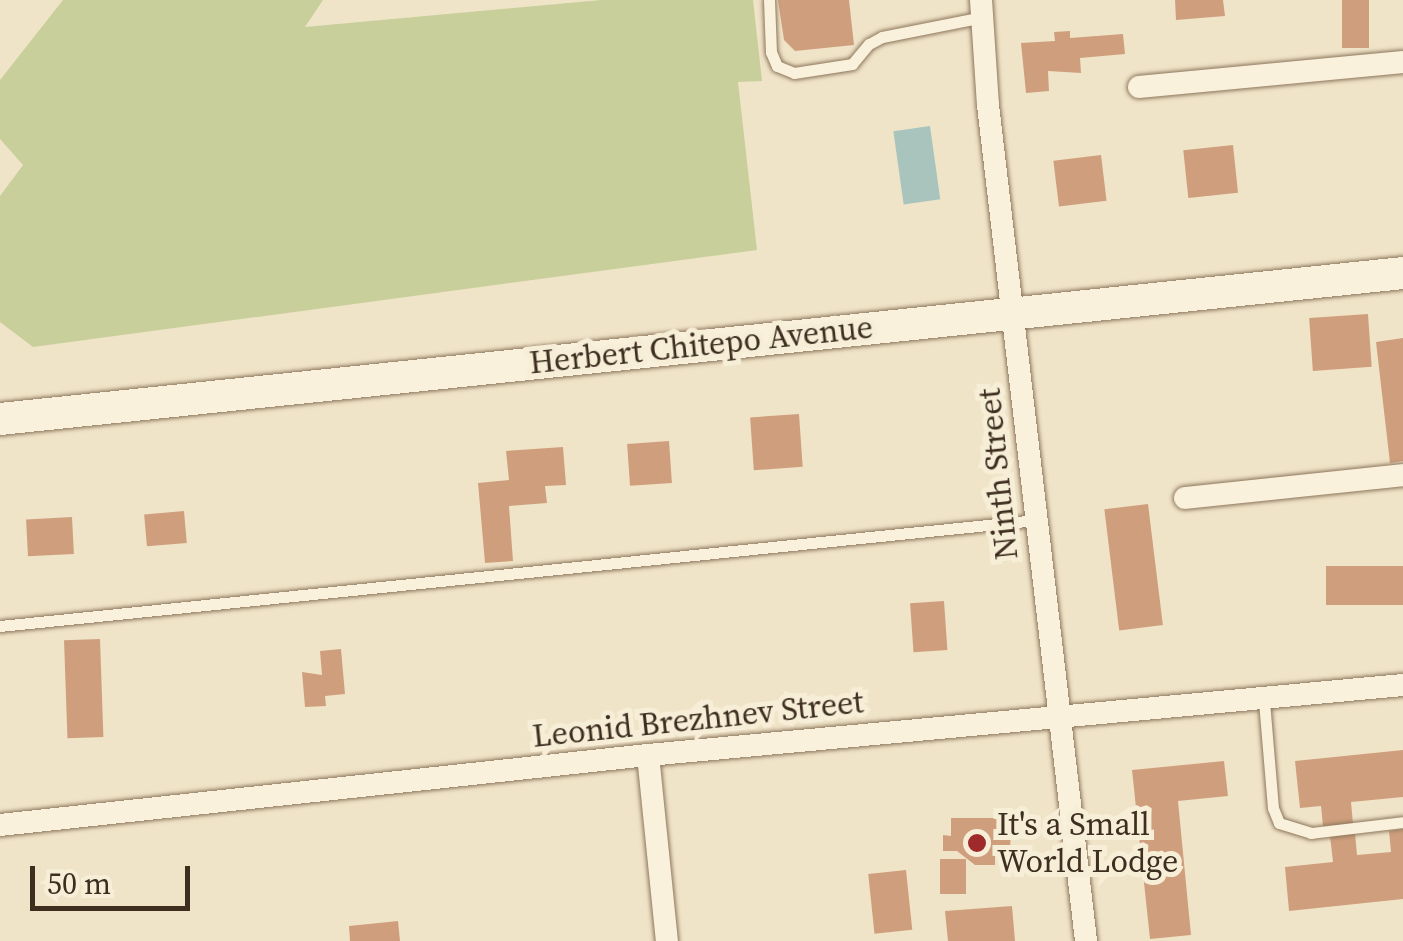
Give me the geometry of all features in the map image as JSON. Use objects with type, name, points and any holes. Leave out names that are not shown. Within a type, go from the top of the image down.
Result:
[{"type":"main road","name":"Herbert Chitepo Avenue","points":[[0,419],[1403,273]]},
{"type":"street","name":"Ninth Street","points":[[982,8],[1036,520],[1086,941]]},
{"type":"street","points":[[1138,88],[1403,62]]},
{"type":"street","points":[[1185,498],[1403,475]]},
{"type":"street","name":"Leonid Brezhnev Street","points":[[0,825],[648,755],[1264,701],[1403,685]]},
{"type":"street","points":[[648,755],[668,941]]},
{"type":"lane","points":[[770,0],[771,52],[777,66],[794,73],[852,64],[869,44],[882,37],[982,8]]},
{"type":"lane","points":[[0,626],[1036,520]]},
{"type":"lane","points":[[1264,701],[1274,808],[1280,824],[1311,833],[1403,822]]},
{"type":"green space","points":[[63,0],[323,0],[305,27],[601,0],[753,0],[762,81],[738,82],[757,250],[33,347],[0,322],[0,196],[23,165],[0,139],[0,80]]},
{"type":"water","points":[[930,126],[940,199],[904,204],[893,131]]},
{"type":"building","points":[[778,0],[849,0],[854,45],[795,51],[784,40]]},
{"type":"building","points":[[1175,0],[1223,0],[1225,16],[1176,20]]},
{"type":"building","points":[[1342,0],[1369,0],[1369,48],[1342,48]]},
{"type":"building","points":[[1070,31],[1070,38],[1123,34],[1125,54],[1080,58],[1081,73],[1048,71],[1049,91],[1026,93],[1021,43],[1055,41],[1054,32]]},
{"type":"building","points":[[1233,145],[1238,193],[1188,198],[1183,150]]},
{"type":"building","points":[[1101,155],[1107,201],[1059,207],[1053,161]]},
{"type":"building","points":[[1368,314],[1372,367],[1313,371],[1309,318]]},
{"type":"building","points":[[1403,338],[1403,461],[1390,463],[1376,342]]},
{"type":"building","points":[[799,414],[803,467],[754,470],[750,417]]},
{"type":"building","points":[[669,441],[672,483],[630,486],[627,444]]},
{"type":"building","points":[[563,447],[566,485],[545,486],[547,503],[509,506],[513,561],[485,563],[478,483],[509,480],[506,451]]},
{"type":"building","points":[[1148,504],[1163,625],[1119,630],[1104,509]]},
{"type":"building","points":[[184,511],[187,543],[147,546],[144,514]]},
{"type":"building","points":[[72,517],[74,554],[28,556],[26,519]]},
{"type":"building","points":[[1326,566],[1403,566],[1403,605],[1326,605]]},
{"type":"building","points":[[944,601],[947,650],[914,652],[910,603]]},
{"type":"building","points":[[100,639],[103,737],[67,738],[64,640]]},
{"type":"building","points":[[341,649],[345,694],[325,696],[326,706],[305,707],[302,672],[322,675],[320,651]]},
{"type":"building","points":[[1403,750],[1403,797],[1351,802],[1353,824],[1323,826],[1321,806],[1300,808],[1295,761]]},
{"type":"building","points":[[1224,761],[1228,796],[1178,801],[1191,935],[1150,939],[1132,770]]},
{"type":"building","name":"It's a Small World Lodge","points":[[951,818],[997,818],[997,827],[1011,827],[1010,853],[995,853],[995,865],[975,865],[957,851],[943,851],[943,835],[951,836]]},
{"type":"building","points":[[1403,829],[1403,899],[1289,911],[1285,867],[1333,862],[1330,836],[1355,833],[1357,855],[1391,852],[1389,831]]},
{"type":"building","name":"It's a Small World Lodge","points":[[940,859],[966,859],[966,894],[940,894]]},
{"type":"building","points":[[906,870],[912,930],[874,934],[868,874]]},
{"type":"building","name":"It's a Small World Lodge","points":[[1012,906],[1015,941],[948,941],[945,911]]},
{"type":"building","points":[[398,921],[400,941],[350,941],[349,926]]},
{"type":"place","name":"It's a Small World Lodge","points":[[977,843]]}]
